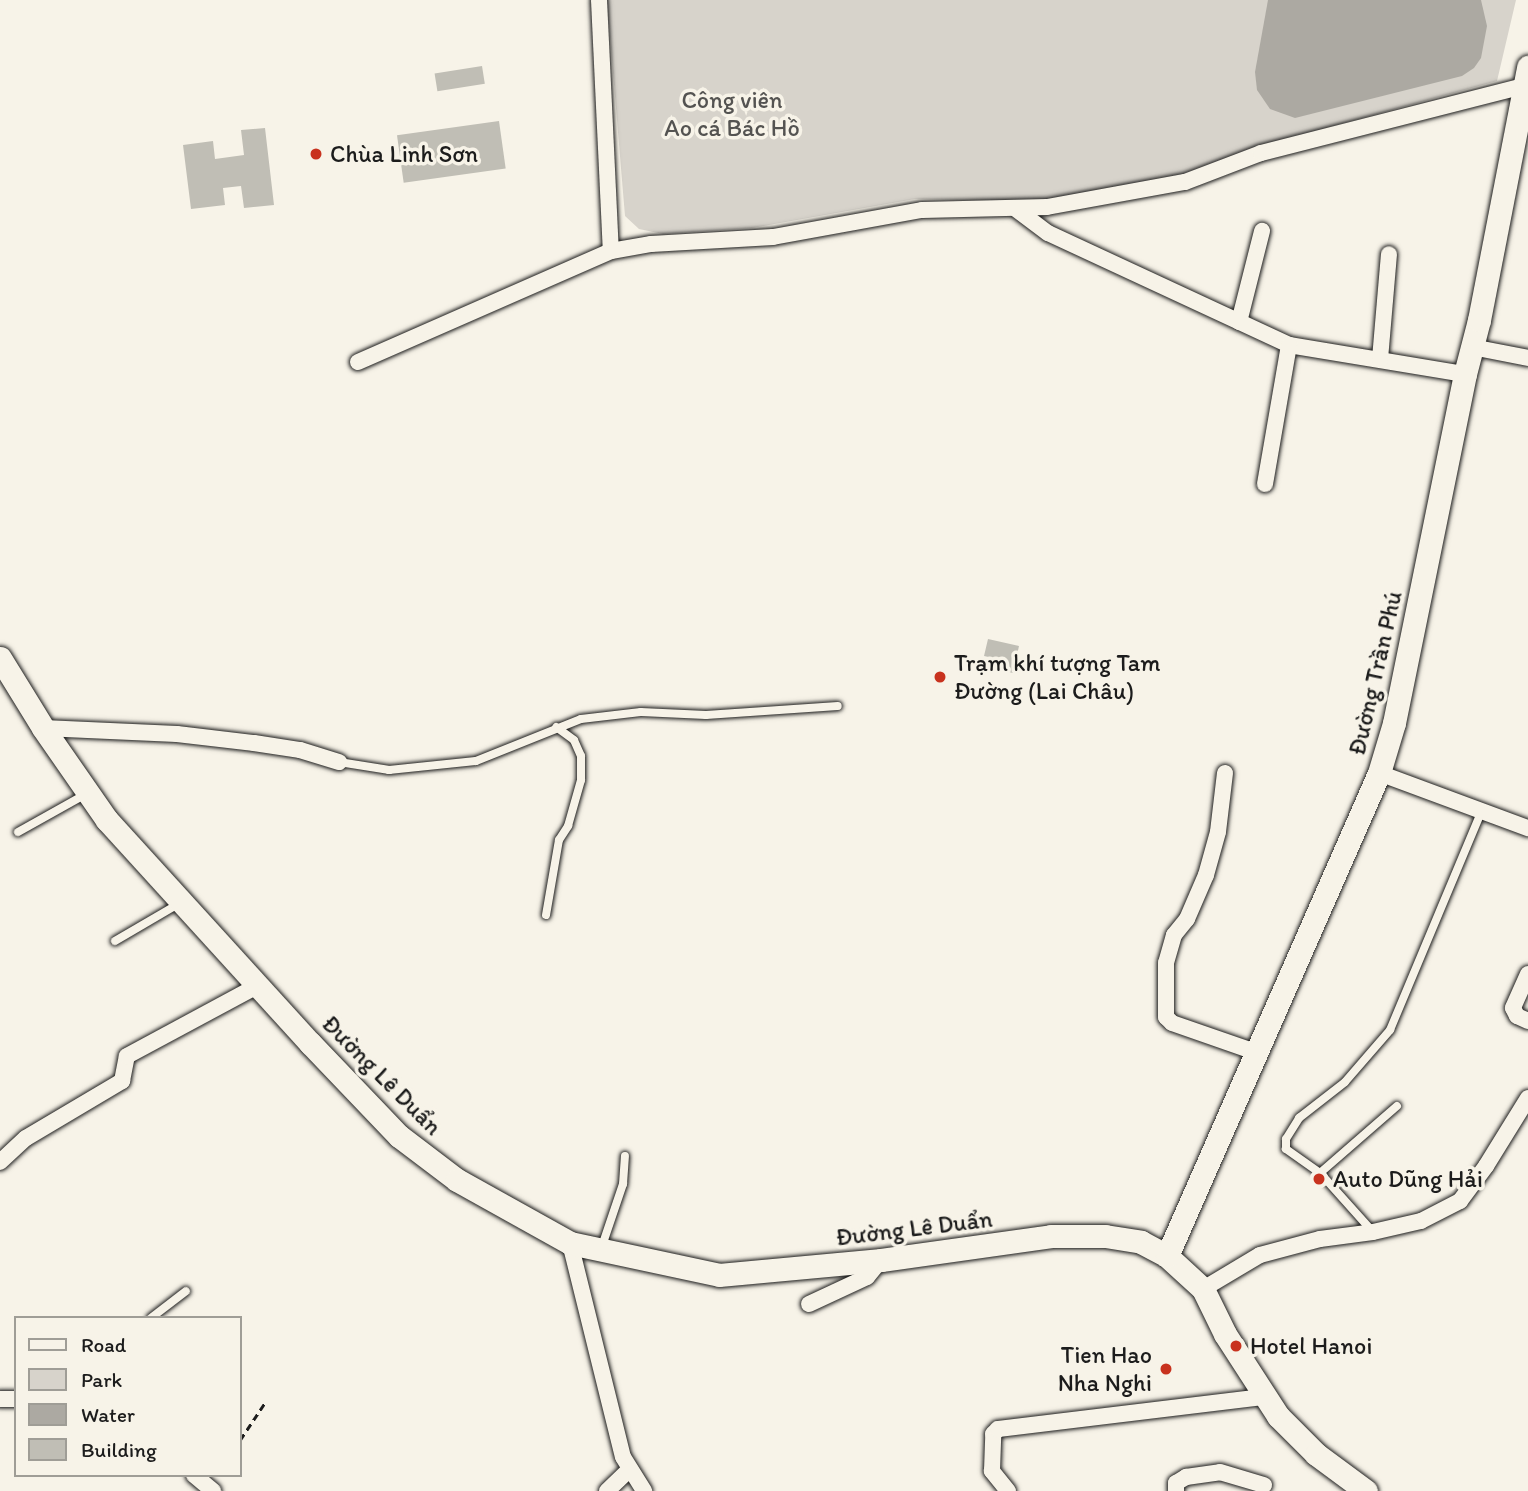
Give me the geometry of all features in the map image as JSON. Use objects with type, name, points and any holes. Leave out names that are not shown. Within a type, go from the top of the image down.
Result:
[{"type":"main road","name":"Đường Trần Phú","points":[[1167,1256],[1258,1054],[1379,773],[1394,723],[1526,77]]},
{"type":"main road","name":"Đường Lê Duẩn","points":[[0,658],[43,728],[107,820],[310,1044],[399,1136],[457,1180],[570,1243],[719,1275],[881,1260],[1051,1236],[1105,1236],[1141,1242],[1167,1256],[1203,1289]]},
{"type":"main road","points":[[1203,1289],[1225,1334],[1263,1397],[1315,1454],[1366,1491]]},
{"type":"street","points":[[599,0],[611,251]]},
{"type":"street","points":[[358,362],[611,251],[651,244],[773,237],[922,209],[1047,207],[1185,182],[1274,150],[1526,77]]},
{"type":"street","points":[[1016,209],[1048,233],[1289,345],[1465,374]]},
{"type":"street","points":[[1239,322],[1262,231]]},
{"type":"street","points":[[1380,359],[1389,254]]},
{"type":"street","points":[[1265,484],[1289,345]]},
{"type":"street","points":[[1472,347],[1528,359]]},
{"type":"street","points":[[43,728],[177,734],[300,750],[339,762]]},
{"type":"street","points":[[1225,773],[1218,832],[1206,875],[1187,919],[1174,935],[1166,963],[1167,1017],[1172,1023],[1258,1054]]},
{"type":"street","points":[[1379,773],[1528,828]]},
{"type":"street","points":[[1522,1019],[1513,1008],[1528,974]]},
{"type":"street","points":[[0,1162],[26,1138],[122,1081],[127,1056],[259,985]]},
{"type":"street","points":[[1203,1289],[1259,1255],[1320,1239],[1373,1232],[1421,1221],[1460,1201],[1486,1166],[1528,1098]]},
{"type":"street","points":[[570,1243],[605,1388],[629,1470],[644,1491]]},
{"type":"street","points":[[808,1304],[867,1278],[881,1260]]},
{"type":"street","points":[[1008,1491],[992,1471],[993,1434],[998,1429],[1263,1397]]},
{"type":"street","points":[[607,1491],[629,1470]]},
{"type":"street","points":[[1176,1491],[1176,1483],[1186,1477],[1220,1472],[1264,1485]]},
{"type":"street","points":[[196,1477],[213,1491]]},
{"type":"lane","points":[[339,762],[389,770],[477,761],[581,719],[641,712],[706,715],[838,706]]},
{"type":"lane","points":[[546,915],[559,840],[568,826],[581,780],[582,756],[574,740],[556,727]]},
{"type":"lane","points":[[18,832],[88,793]]},
{"type":"lane","points":[[1373,1232],[1321,1173],[1286,1149],[1286,1139],[1299,1118],[1345,1082],[1390,1030],[1482,810]]},
{"type":"lane","points":[[115,941],[183,902]]},
{"type":"lane","points":[[1321,1173],[1398,1106]]},
{"type":"lane","points":[[601,1248],[623,1184],[625,1156]]},
{"type":"lane","points":[[154,1316],[186,1291]]},
{"type":"path","points":[[242,1437],[266,1401]]},
{"type":"green space","name":"Công viên Ao cá Bác Hồ","points":[[607,0],[1516,0],[1497,81],[1271,143],[1189,173],[1142,186],[1032,201],[915,199],[752,228],[663,234],[639,229],[625,216]]},
{"type":"water","points":[[1268,0],[1481,0],[1487,26],[1481,58],[1474,68],[1462,76],[1295,118],[1270,109],[1257,90],[1255,72]]},
{"type":"building","points":[[482,66],[485,84],[437,91],[435,74]]},
{"type":"building","points":[[499,121],[506,169],[404,183],[397,135]]},
{"type":"building","points":[[265,128],[274,205],[244,208],[241,186],[223,188],[225,205],[191,209],[183,145],[213,141],[215,159],[244,155],[241,130]]},
{"type":"building","points":[[988,639],[1019,646],[1013,673],[996,669],[998,659],[984,656]]},
{"type":"place","name":"Chùa Linh Sơn","points":[[316,154]]},
{"type":"place","name":"Trạm khí tượng Tam Đường (Lai Châu)","points":[[940,677]]},
{"type":"place","name":"Auto Dũng Hải","points":[[1319,1179]]},
{"type":"place","name":"Hotel Hanoi","points":[[1236,1346]]},
{"type":"place","name":"Tien Hao Nha Nghi","points":[[1166,1369]]}]
